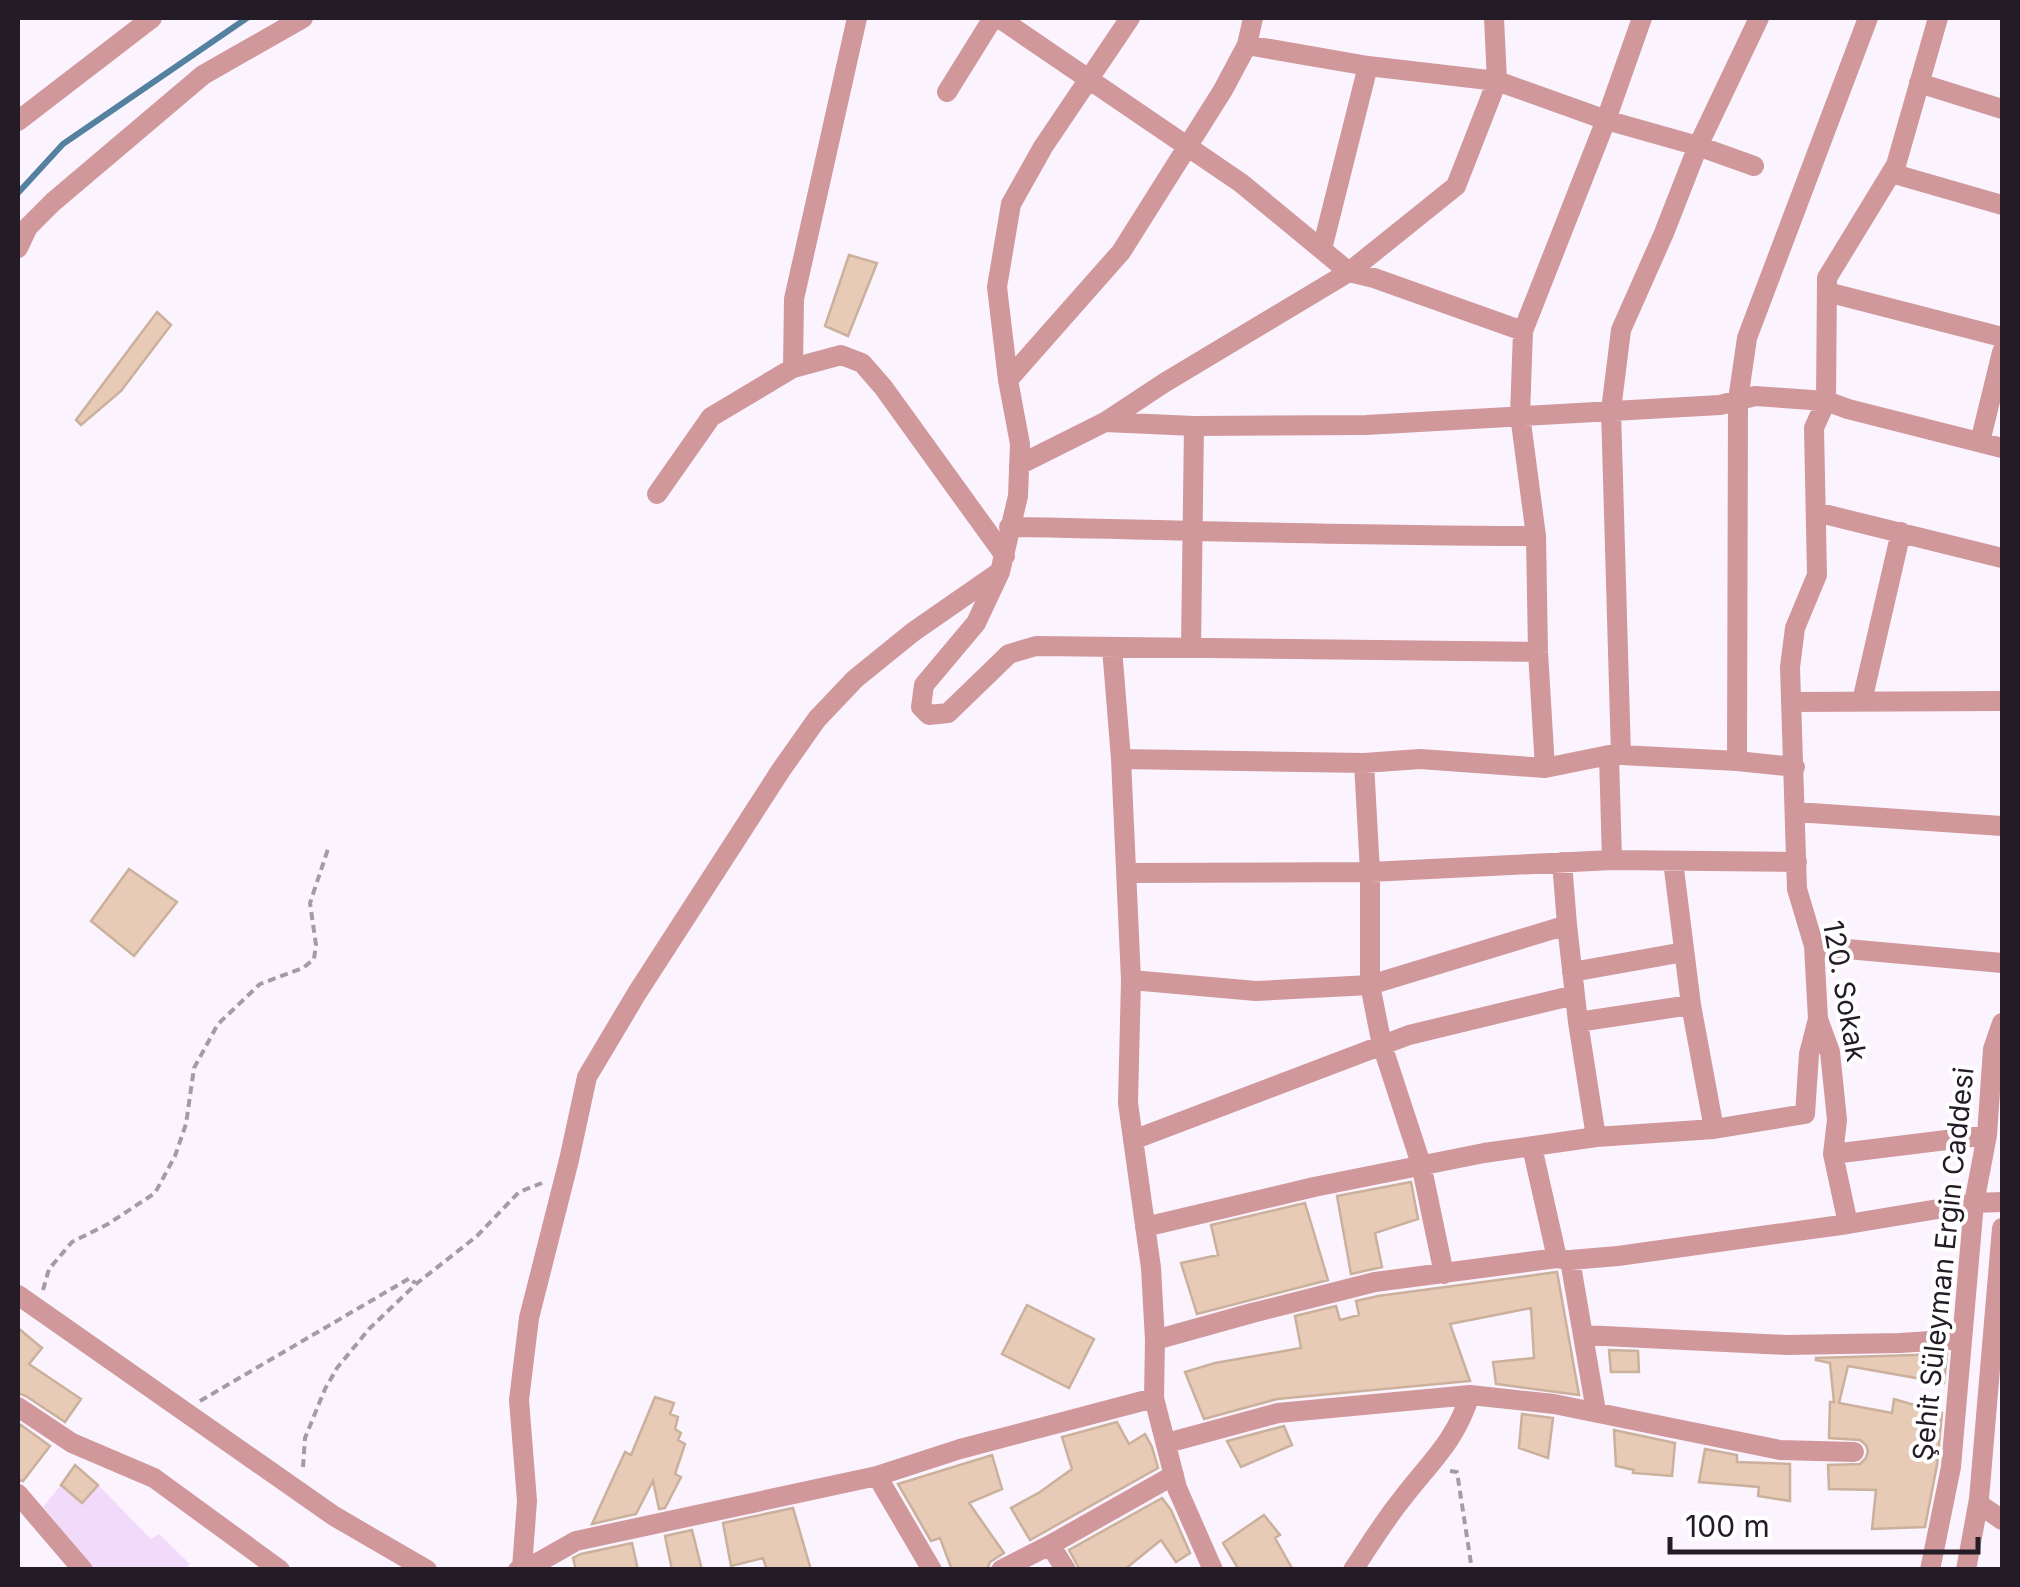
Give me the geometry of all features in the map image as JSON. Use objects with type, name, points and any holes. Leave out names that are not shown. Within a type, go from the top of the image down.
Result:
[{"type":"street","points":[[18,121],[152,18]]},
{"type":"street","points":[[18,248],[28,227],[53,202],[204,75],[304,18]]},
{"type":"street","points":[[793,368],[794,299],[858,18]]},
{"type":"street","points":[[946,92],[996,18],[1242,183],[1349,272],[1523,331]]},
{"type":"street","points":[[1130,18],[1011,204],[997,287],[1020,444],[1018,496],[1002,564],[976,623],[924,686],[921,706],[929,715],[948,713],[1010,654],[1036,646],[1538,652]]},
{"type":"street","points":[[1008,380],[1121,252],[1247,45],[1253,18]]},
{"type":"street","points":[[1019,465],[1105,422],[1349,272],[1456,186],[1497,81],[1494,18]]},
{"type":"street","points":[[1545,768],[1536,536],[1520,416],[1523,331],[1642,18]]},
{"type":"street","points":[[1612,860],[1612,410],[1621,330],[1698,146],[1759,18]]},
{"type":"street","points":[[1737,761],[1738,400],[1747,338],[1868,18]]},
{"type":"street","points":[[1938,18],[1896,165],[1827,278],[1827,292],[2002,337]]},
{"type":"street","points":[[1247,45],[1368,66],[1497,81],[1754,166]]},
{"type":"street","points":[[1322,249],[1368,66]]},
{"type":"street","points":[[1919,83],[2002,109]]},
{"type":"street","points":[[1891,173],[2002,205]]},
{"type":"street","name":"120. Sokak","points":[[1827,292],[1826,401],[1814,428],[1818,575],[1796,628],[1790,667],[1797,889],[1814,946],[1818,1019],[1830,1052],[1837,1120],[1834,1154],[1848,1224]]},
{"type":"street","points":[[1980,442],[2002,352]]},
{"type":"street","points":[[657,494],[711,417],[793,368],[841,356],[862,363],[884,387],[1002,564]]},
{"type":"street","points":[[1105,422],[1366,425],[1720,404],[1755,396],[1826,401],[2002,448]]},
{"type":"street","points":[[1191,647],[1194,426]]},
{"type":"street","points":[[1816,512],[2002,558]]},
{"type":"street","points":[[1009,527],[1536,536]]},
{"type":"street","points":[[1862,701],[1900,532]]},
{"type":"street","points":[[1002,564],[855,679],[808,732],[637,993],[587,1077],[529,1318],[518,1400],[526,1501],[525,1568],[576,1541],[877,1476],[960,1449],[1154,1398]]},
{"type":"street","points":[[1112,648],[1131,980],[1128,1103],[1151,1268],[1154,1398],[1177,1488],[1204,1566]]},
{"type":"street","points":[[1792,702],[2002,700]]},
{"type":"street","points":[[1121,760],[1364,764],[1420,759],[1545,768],[1615,755],[1794,767]]},
{"type":"street","points":[[1364,764],[1370,872],[1370,985],[1382,1046],[1421,1164],[1444,1274]]},
{"type":"street","points":[[1796,812],[2002,826]]},
{"type":"street","points":[[1126,873],[1370,872],[1612,860],[1796,862]]},
{"type":"street","points":[[1673,861],[1691,1005],[1714,1129]]},
{"type":"street","points":[[1562,862],[1578,1022],[1596,1137]]},
{"type":"street","points":[[1131,980],[1256,991],[1370,985],[1567,924]]},
{"type":"street","points":[[1814,946],[2002,963]]},
{"type":"street","points":[[1572,972],[1684,952]]},
{"type":"street","points":[[1133,1140],[1409,1035],[1575,995]]},
{"type":"street","points":[[1578,1022],[1691,1005]]},
{"type":"street","points":[[1145,1227],[1484,1153],[1596,1137],[1714,1129],[1805,1114],[1809,1054],[1818,1019]]},
{"type":"street","name":"Şehit Süleyman Ergin Caddesi","points":[[1930,1570],[1951,1467],[1974,1204],[1986,1136],[1993,1049],[2002,1023]]},
{"type":"street","points":[[1834,1154],[1986,1136]]},
{"type":"street","points":[[1532,1148],[1584,1335],[1596,1411]]},
{"type":"street","points":[[1155,1340],[1375,1282],[1564,1258],[1618,1256],[2002,1202]]},
{"type":"street","name":"Şehit Süleyman Ergin Caddesi","points":[[1966,1570],[1978,1504],[2002,1228]]},
{"type":"street","points":[[18,1295],[334,1516],[427,1570]]},
{"type":"street","points":[[1584,1335],[1786,1345],[1961,1339]]},
{"type":"street","points":[[1353,1570],[1403,1497],[1462,1422],[1470,1395]]},
{"type":"street","points":[[1167,1443],[1278,1413],[1470,1395],[1596,1411],[1780,1450],[1854,1452]]},
{"type":"street","points":[[18,1406],[72,1442],[154,1478],[280,1570]]},
{"type":"street","points":[[1002,1570],[1174,1474]]},
{"type":"street","points":[[877,1476],[932,1570]]},
{"type":"street","points":[[18,1494],[82,1570]]},
{"type":"street","points":[[1978,1504],[2002,1520]]},
{"type":"street","points":[[1050,1545],[1066,1570]]},
{"type":"path","points":[[38,1309],[49,1269],[72,1242],[156,1193],[186,1124],[194,1068],[218,1024],[260,984],[303,968],[314,959],[316,944],[310,903],[329,846]]},
{"type":"path","points":[[300,1492],[305,1438],[325,1388],[369,1329],[416,1284],[478,1236],[519,1192],[565,1173]]},
{"type":"path","points":[[183,1410],[410,1278],[416,1284]]},
{"type":"path","points":[[1431,1466],[1457,1472],[1472,1570]]},
{"type":"shaded area","points":[[61,1485],[82,1503],[98,1485],[151,1539],[159,1534],[190,1564],[185,1569],[95,1569],[43,1507]]},
{"type":"building","points":[[849,255],[877,263],[848,336],[825,326]]},
{"type":"building","points":[[157,312],[171,325],[121,391],[81,425],[76,420]]},
{"type":"building","points":[[129,869],[177,902],[134,956],[91,921]]},
{"type":"building","points":[[1411,1182],[1418,1219],[1375,1233],[1382,1267],[1351,1274],[1337,1196]]},
{"type":"building","points":[[1305,1203],[1328,1280],[1197,1314],[1181,1263],[1218,1255],[1211,1225]]},
{"type":"building","points":[[1557,1272],[1579,1395],[1496,1384],[1493,1362],[1534,1358],[1531,1308],[1450,1324],[1470,1381],[1277,1399],[1204,1419],[1185,1372],[1301,1348],[1295,1316],[1336,1306],[1340,1320],[1359,1315],[1356,1301],[1378,1296]]},
{"type":"building","points":[[1027,1305],[1094,1339],[1069,1388],[1002,1354]]},
{"type":"building","points":[[18,1328],[42,1348],[29,1364],[81,1399],[65,1422],[18,1393]]},
{"type":"building","points":[[1609,1350],[1638,1351],[1639,1372],[1611,1372]]},
{"type":"building","points":[[1947,1354],[1944,1383],[1848,1366],[1839,1403],[1892,1413],[1894,1399],[1942,1413],[1925,1527],[1872,1529],[1876,1490],[1829,1489],[1828,1465],[1860,1464],[1868,1451],[1860,1440],[1829,1438],[1830,1402],[1834,1402],[1830,1363],[1816,1358]]},
{"type":"building","points":[[655,1397],[674,1403],[670,1414],[678,1417],[675,1429],[681,1433],[678,1440],[685,1444],[675,1474],[681,1477],[665,1508],[659,1509],[653,1481],[636,1514],[592,1524],[625,1452],[631,1455]]},
{"type":"building","points":[[1522,1414],[1553,1418],[1548,1458],[1519,1448]]},
{"type":"building","points":[[1117,1422],[1129,1444],[1145,1434],[1158,1468],[1030,1540],[1011,1508],[1072,1469],[1062,1437]]},
{"type":"building","points":[[21,1425],[50,1446],[23,1481],[18,1480]]},
{"type":"building","points":[[1284,1426],[1292,1445],[1241,1467],[1227,1441]]},
{"type":"building","points":[[1614,1430],[1675,1443],[1672,1476],[1633,1473],[1634,1470],[1616,1466]]},
{"type":"building","points":[[1705,1449],[1737,1455],[1737,1462],[1790,1464],[1790,1501],[1758,1496],[1759,1487],[1699,1482]]},
{"type":"building","points":[[992,1455],[1002,1489],[969,1503],[1004,1553],[990,1562],[987,1570],[952,1570],[940,1538],[931,1541],[898,1484]]},
{"type":"building","points":[[75,1465],[98,1485],[82,1503],[61,1485]]},
{"type":"building","points":[[1162,1498],[1190,1553],[1176,1562],[1161,1540],[1124,1570],[1080,1570],[1069,1550]]},
{"type":"building","points":[[793,1508],[811,1570],[767,1570],[763,1558],[731,1566],[723,1523]]},
{"type":"building","points":[[1264,1515],[1280,1535],[1275,1538],[1293,1570],[1239,1570],[1223,1543]]},
{"type":"building","points":[[692,1530],[702,1570],[672,1570],[665,1536]]},
{"type":"building","points":[[632,1543],[638,1570],[576,1570],[573,1558],[581,1554]]},
{"type":"waterway","points":[[18,193],[63,144],[247,18]]}]
